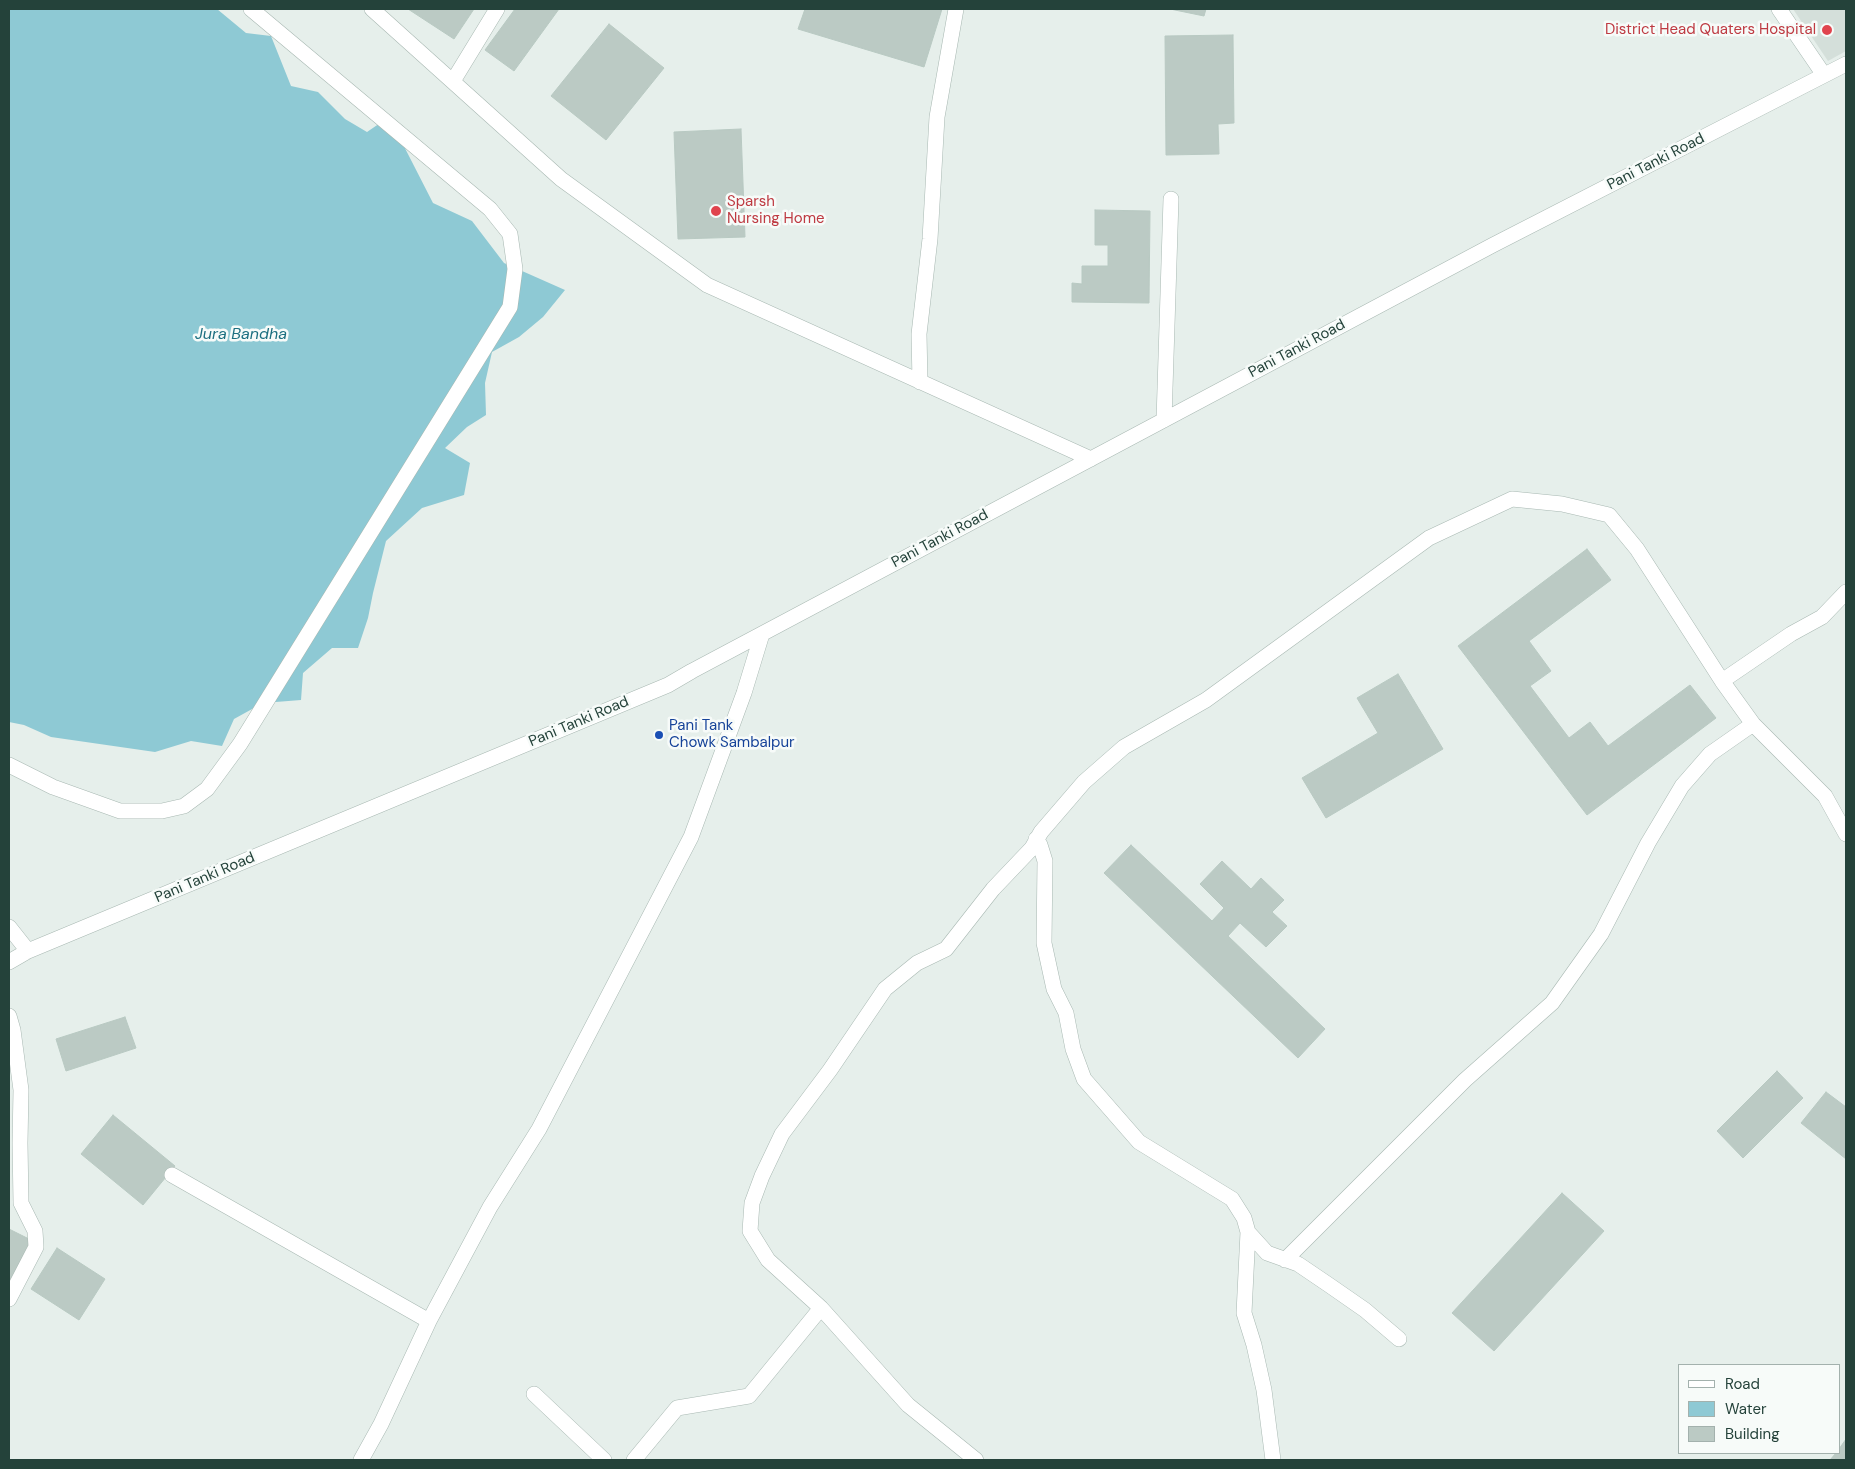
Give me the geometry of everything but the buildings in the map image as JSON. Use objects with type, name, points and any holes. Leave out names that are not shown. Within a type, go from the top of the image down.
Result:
[{"type":"street","points":[[9,764],[53,787],[120,811],[162,811],[184,806],[207,789],[240,744],[510,306],[515,268],[510,234],[490,209],[251,9]]},
{"type":"street","points":[[372,9],[561,179],[707,284],[1091,459]]},
{"type":"street","points":[[453,81],[497,9]]},
{"type":"street","points":[[920,382],[919,334],[930,239],[937,117],[956,9]]},
{"type":"street","points":[[1778,9],[1824,76]]},
{"type":"street","name":"Pani Tanki Road","points":[[9,962],[28,951],[668,685],[1493,245],[1846,64]]},
{"type":"street","points":[[1164,420],[1171,199]]},
{"type":"street","points":[[976,1460],[908,1405],[821,1308],[768,1260],[750,1231],[752,1203],[782,1134],[830,1070],[884,990],[917,963],[946,948],[993,889],[1032,848],[1041,832],[1084,782],[1124,747],[1206,700],[1429,538],[1512,499],[1562,504],[1609,515],[1637,549],[1722,681],[1753,724],[1825,796],[1846,834]]},
{"type":"street","points":[[1722,681],[1791,634],[1822,617],[1846,592]]},
{"type":"street","points":[[361,1460],[381,1424],[429,1322],[490,1208],[539,1129],[691,838],[744,693],[762,634]]},
{"type":"street","points":[[1285,1260],[1465,1080],[1552,1002],[1600,934],[1648,843],[1682,786],[1710,754],[1753,724]]},
{"type":"street","points":[[1036,839],[1045,861],[1044,943],[1054,989],[1066,1013],[1073,1049],[1084,1079],[1139,1142],[1232,1198],[1244,1218],[1248,1232],[1244,1313],[1254,1345],[1264,1390],[1274,1460]]},
{"type":"street","points":[[9,927],[28,951]]},
{"type":"street","points":[[9,1016],[14,1030],[21,1090],[21,1203],[35,1231],[36,1247],[9,1299]]},
{"type":"street","points":[[172,1175],[429,1322]]},
{"type":"street","points":[[1248,1232],[1267,1253],[1298,1264],[1365,1310],[1399,1339]]},
{"type":"street","points":[[634,1460],[677,1408],[750,1396],[821,1308]]},
{"type":"street","points":[[534,1394],[604,1460]]},
{"type":"shaded area","name":"District Head Quaters Hospital","points":[[1793,9],[1846,9],[1846,51],[1828,61]]},
{"type":"water","name":"Jura Bandha","points":[[9,9],[217,9],[246,33],[271,36],[291,86],[318,92],[345,119],[367,132],[389,117],[433,203],[472,221],[504,263],[565,290],[543,317],[519,337],[492,352],[485,383],[486,415],[467,427],[445,448],[470,463],[464,495],[422,508],[386,541],[368,618],[358,648],[332,648],[303,673],[301,700],[263,703],[234,719],[222,746],[191,741],[155,752],[51,737],[24,725],[9,722]]},
{"type":"place","name":"District Head Quaters Hospital","points":[[1827,30]]},
{"type":"place","name":"Sparsh Nursing Home","points":[[716,211]]},
{"type":"place","name":"Pani Tank Chowk Sambalpur","points":[[659,735]]}]
